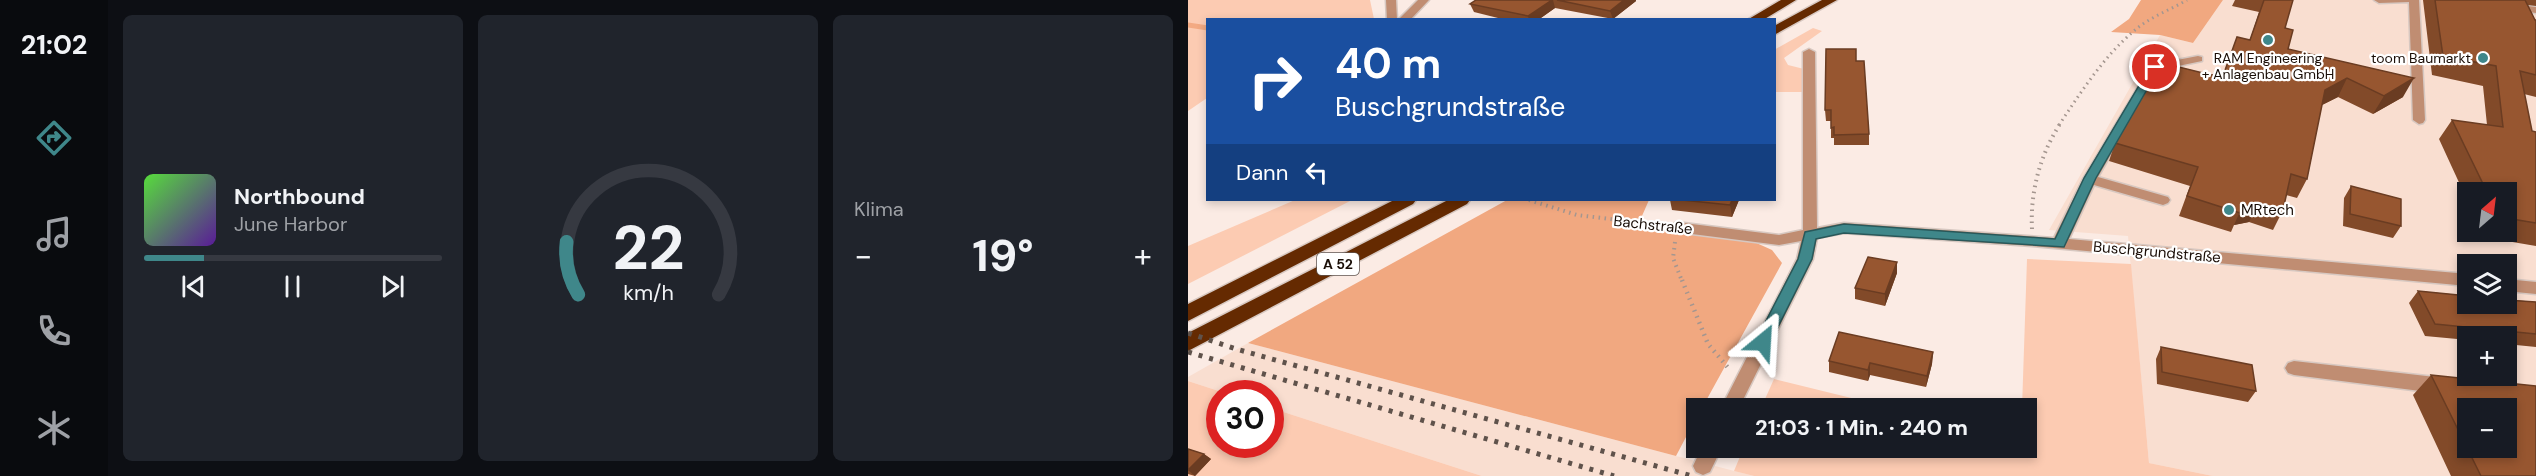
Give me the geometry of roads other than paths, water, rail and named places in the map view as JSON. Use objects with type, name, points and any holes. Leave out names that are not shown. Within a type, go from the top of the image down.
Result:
[{"type":"highway","points":[[1756,18],[1790,0]]},
{"type":"highway","points":[[1776,30],[1831,0]]},
{"type":"highway","name":"A 52","points":[[1188,312],[1405,201]]},
{"type":"highway","name":"A 52","points":[[1188,344],[1459,201]]},
{"type":"street","points":[[1390,0],[1392,18]]},
{"type":"street","points":[[1405,18],[1424,0]]},
{"type":"street","points":[[2379,0],[2406,0]]},
{"type":"street","points":[[2414,0],[2419,120]]},
{"type":"street","points":[[2501,5],[2536,10]]},
{"type":"street","points":[[1735,398],[1805,259],[1810,235],[1809,52]]},
{"type":"street","points":[[2060,244],[2090,178],[2155,67],[2198,59]]},
{"type":"street","points":[[2090,178],[2163,200]]},
{"type":"street","name":"Bachstraße","points":[[1676,227],[1779,240]]},
{"type":"street","name":"Buschgrundstraße","points":[[1779,240],[1844,228],[2032,241],[2457,279]]},
{"type":"street","points":[[2517,286],[2536,288]]},
{"type":"street","points":[[2294,368],[2467,389]]},
{"type":"street","points":[[1703,466],[1707,458]]},
{"type":"waterway","points":[[1188,25],[1206,28]]},
{"type":"railway","points":[[1188,333],[1236,349],[1692,476]]},
{"type":"railway","points":[[1188,352],[1614,476]]},
{"type":"place","name":"RAM Engineering + Anlagenbau GmbH","points":[[2268,40]]},
{"type":"place","name":"toom Baumarkt","points":[[2483,58]]},
{"type":"place","name":"MRtech","points":[[2229,210]]}]
